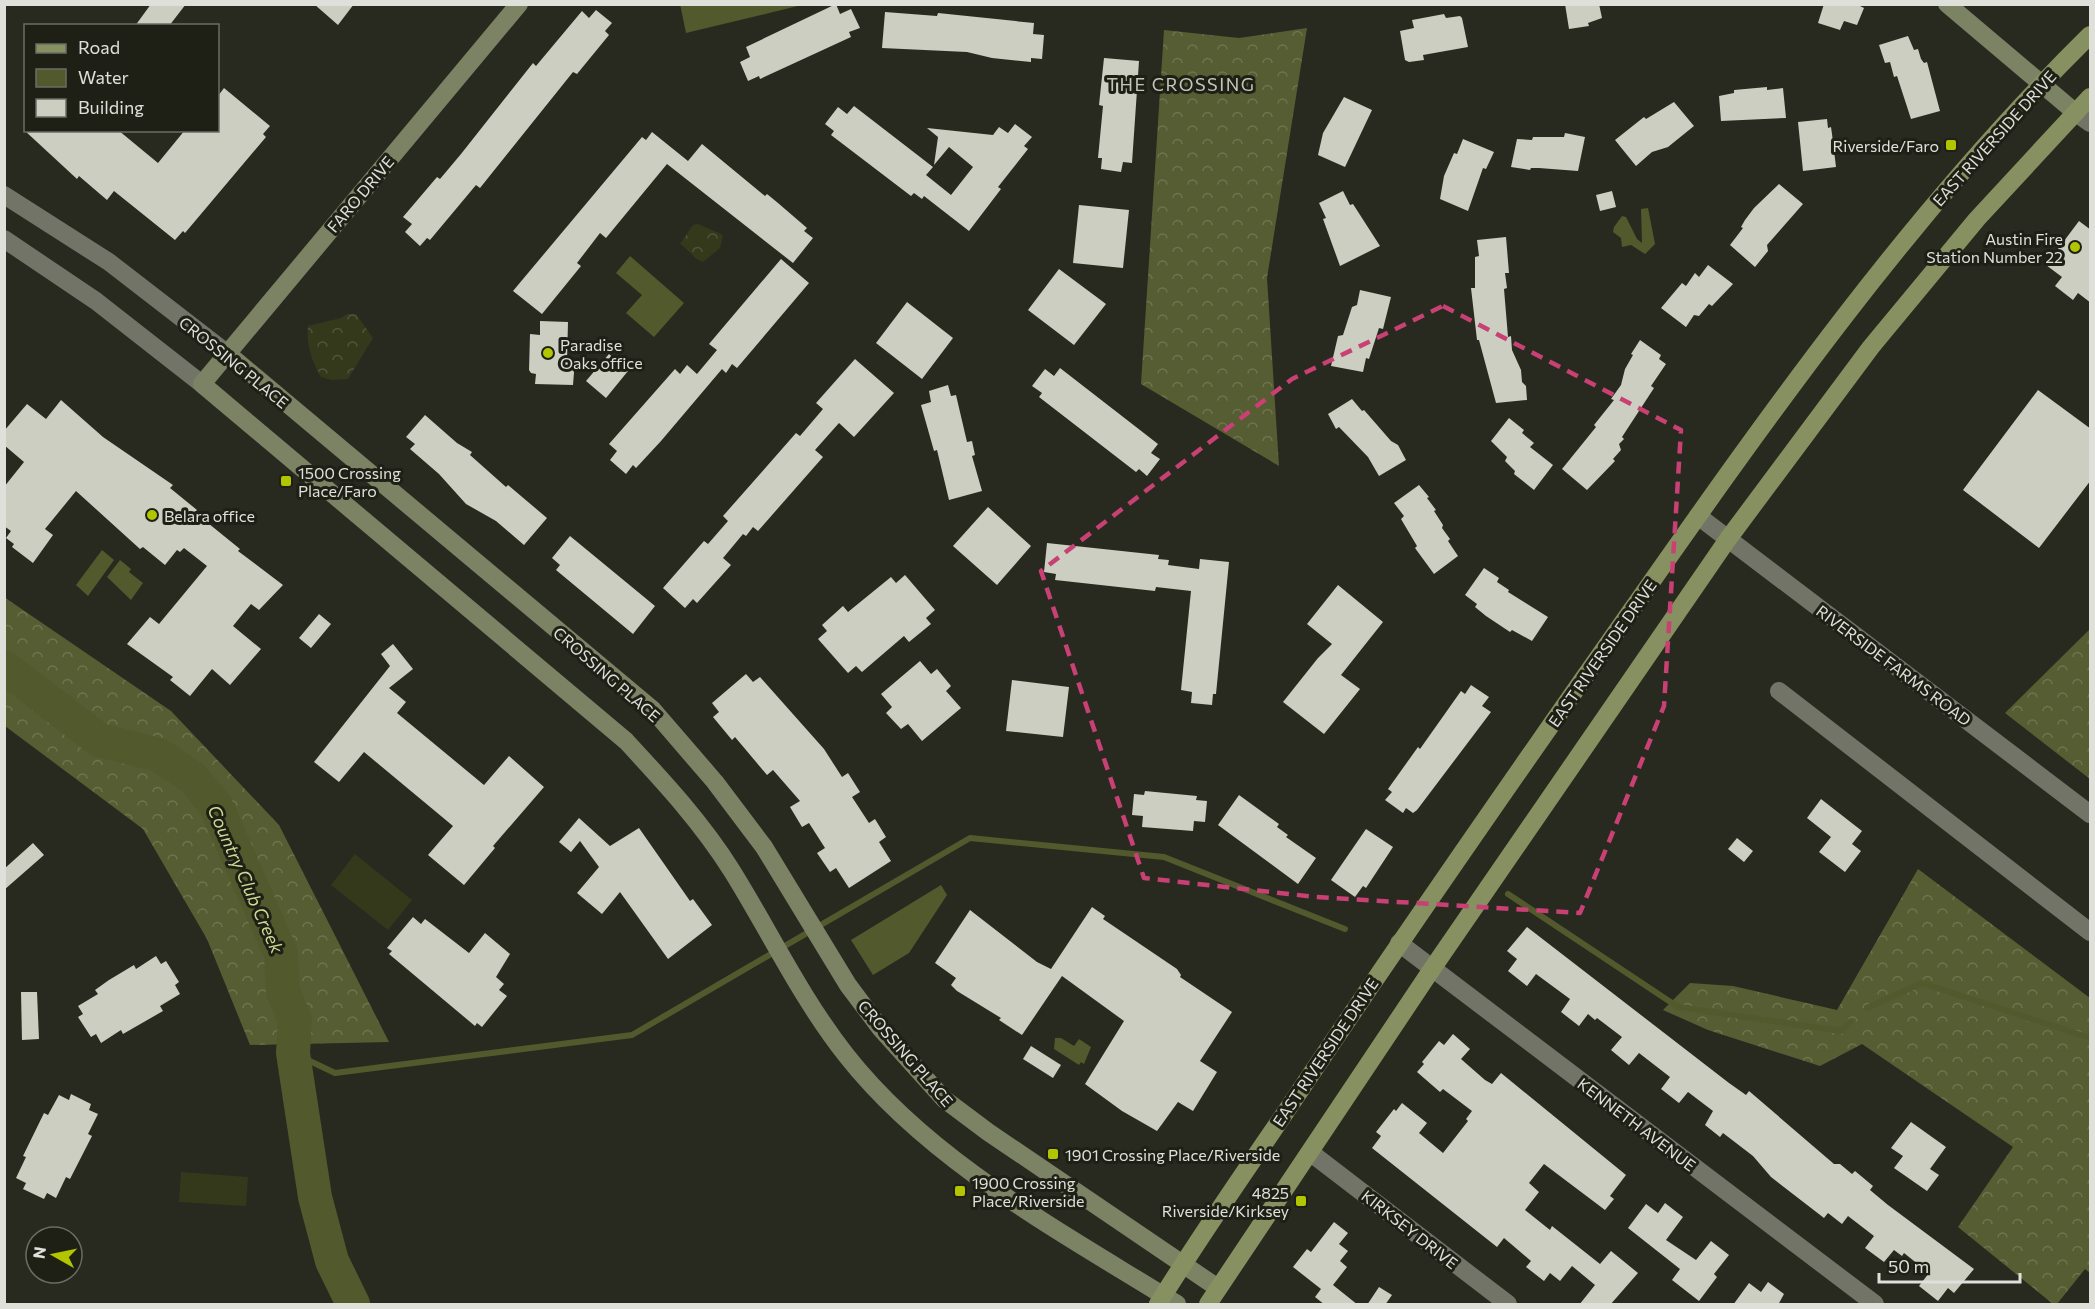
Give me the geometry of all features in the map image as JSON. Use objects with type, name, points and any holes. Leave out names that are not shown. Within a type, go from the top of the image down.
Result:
[{"type":"main road","name":"EAST RIVERSIDE DRIVE","points":[[1166,1302],[1183,1265],[1399,943],[1698,516],[1846,312],[1949,187],[2041,83],[2091,35]]},
{"type":"main road","points":[[1208,1305],[1432,969],[1728,539],[1871,347],[1977,219],[2083,118],[2091,97]]},
{"type":"street","name":"FARO DRIVE","points":[[202,384],[519,4]]},
{"type":"street","points":[[1947,4],[2083,118]]},
{"type":"street","name":"CROSSING PLACE","points":[[4,195],[109,262],[228,354],[653,710],[715,782],[764,847],[848,985],[881,1029],[954,1107],[1218,1288]]},
{"type":"street","points":[[4,239],[96,301],[202,384],[626,741],[692,816],[731,870],[811,1006],[847,1056],[917,1131],[971,1173],[1166,1302]]},
{"type":"street","name":"RIVERSIDE FARMS ROAD","points":[[1698,516],[2091,814]]},
{"type":"street","points":[[1779,691],[2091,932]]},
{"type":"street","name":"KENNETH AVENUE","points":[[1399,943],[1875,1305]]},
{"type":"street","name":"KIRKSEY DRIVE","points":[[1311,1153],[1508,1305]]},
{"type":"highlighted area","points":[[1443,306],[1681,430],[1664,706],[1580,913],[1316,897],[1144,878],[1041,571],[1292,379]]},
{"type":"green space","points":[[1307,28],[1267,278],[1279,466],[1141,384],[1164,30],[1239,38]]},
{"type":"green space","points":[[698,224],[723,235],[720,248],[703,262],[696,259],[680,244],[693,225]]},
{"type":"green space","points":[[347,314],[356,314],[373,338],[348,379],[332,380],[321,377],[310,352],[308,326],[341,318]]},
{"type":"green space","points":[[4,597],[171,711],[279,825],[389,1042],[250,1045],[207,939],[143,829],[5,726]]},
{"type":"green space","points":[[2090,629],[2090,779],[2005,713]]},
{"type":"green space","points":[[355,854],[412,900],[388,930],[331,885]]},
{"type":"green space","points":[[1918,869],[2090,998],[2090,1273],[2085,1269],[2057,1304],[2053,1304],[1958,1227],[2013,1147],[1862,1044],[1820,1066],[1708,1030],[1663,1010],[1690,983],[1733,986],[1837,1010]]},
{"type":"green space","points":[[181,1172],[248,1177],[246,1206],[179,1202]]},
{"type":"water","points":[[680,4],[802,4],[802,5],[686,33]]},
{"type":"water","points":[[1648,208],[1655,244],[1645,254],[1631,245],[1622,247],[1621,238],[1613,232],[1614,227],[1622,216],[1626,217],[1637,239],[1642,243],[1641,209]]},
{"type":"water","points":[[630,256],[684,303],[654,337],[626,313],[642,295],[616,273]]},
{"type":"water","points":[[102,550],[114,560],[88,596],[76,585]]},
{"type":"water","points":[[120,560],[131,569],[129,572],[143,583],[131,600],[107,577]]},
{"type":"water","points":[[941,885],[947,895],[909,953],[873,975],[851,940]]},
{"type":"water","points":[[1055,1038],[1061,1038],[1074,1046],[1079,1039],[1091,1047],[1084,1064],[1081,1062],[1079,1065],[1054,1049]]},
{"type":"building","points":[[151,4],[186,4],[171,24],[136,24]]},
{"type":"building","points":[[314,4],[354,4],[338,25]]},
{"type":"building","points":[[836,4],[840,14],[851,9],[860,28],[849,32],[851,37],[760,79],[759,76],[748,81],[740,62],[750,57],[746,47]]},
{"type":"building","points":[[1565,4],[1599,4],[1602,18],[1588,23],[1589,26],[1569,29]]},
{"type":"building","points":[[1824,4],[1856,4],[1864,8],[1857,25],[1844,21],[1840,30],[1818,23]]},
{"type":"building","points":[[596,10],[612,23],[605,31],[609,35],[577,74],[573,72],[480,188],[476,185],[430,240],[427,238],[420,246],[405,232],[412,224],[403,217],[437,177],[440,179],[533,63],[536,66],[582,11],[589,18]]},
{"type":"building","points":[[885,12],[937,16],[938,13],[1034,23],[1033,34],[1044,35],[1042,59],[1031,58],[1031,62],[992,58],[967,52],[882,48]]},
{"type":"building","points":[[1444,14],[1446,18],[1460,16],[1462,18],[1468,47],[1423,55],[1424,60],[1409,62],[1405,60],[1400,31],[1414,28],[1412,20]]},
{"type":"building","points":[[1908,36],[1914,50],[1918,49],[1921,59],[1924,63],[1927,62],[1940,111],[1911,119],[1897,76],[1894,77],[1890,62],[1885,63],[1879,45]]},
{"type":"building","points":[[1104,58],[1139,61],[1132,163],[1123,162],[1121,172],[1101,169],[1102,158],[1098,158],[1103,106],[1099,105]]},
{"type":"building","points":[[1767,87],[1767,90],[1783,88],[1786,118],[1721,121],[1719,96],[1734,93],[1734,90]]},
{"type":"building","points":[[224,88],[270,126],[263,134],[266,137],[185,233],[183,231],[175,240],[114,191],[107,200],[79,176],[77,179],[26,132],[120,132],[158,163],[183,132],[219,132],[219,95]]},
{"type":"building","points":[[1344,97],[1372,110],[1345,167],[1318,155],[1323,133]]},
{"type":"building","points":[[1674,102],[1694,126],[1668,147],[1652,152],[1636,166],[1615,140],[1644,117],[1646,119]]},
{"type":"building","points":[[854,106],[933,167],[926,175],[951,195],[973,167],[949,147],[934,165],[938,137],[927,128],[993,135],[999,127],[1008,133],[1015,124],[1032,137],[1024,146],[1028,149],[998,187],[1001,189],[969,231],[924,196],[922,199],[914,193],[911,196],[831,135],[834,131],[825,124],[838,107],[847,114]]},
{"type":"building","points":[[1827,119],[1828,128],[1831,127],[1836,167],[1803,171],[1798,122]]},
{"type":"building","points":[[652,132],[688,161],[702,144],[765,196],[767,194],[778,203],[807,228],[804,231],[813,238],[793,263],[667,164],[606,238],[600,233],[577,263],[581,266],[542,314],[513,291],[642,137],[646,140]]},
{"type":"building","points":[[1565,133],[1585,137],[1578,171],[1539,168],[1530,170],[1511,167],[1517,139],[1564,137]]},
{"type":"building","points":[[1463,139],[1494,152],[1486,169],[1483,168],[1468,211],[1440,199],[1444,176]]},
{"type":"building","points":[[1779,184],[1803,204],[1767,245],[1768,251],[1755,267],[1730,245],[1754,208]]},
{"type":"building","points":[[1343,191],[1350,205],[1353,204],[1380,246],[1340,266],[1323,219],[1326,218],[1319,203]]},
{"type":"building","points":[[1612,191],[1616,207],[1600,211],[1596,195]]},
{"type":"building","points":[[1079,205],[1129,210],[1123,268],[1073,263]]},
{"type":"building","name":"Austin Fire Station Number 22","points":[[2079,221],[2091,230],[2091,303],[2078,293],[2073,300],[2055,286],[2062,277],[2046,265]]},
{"type":"building","points":[[1506,237],[1509,273],[1505,273],[1507,288],[1504,289],[1508,337],[1511,336],[1512,350],[1521,370],[1522,382],[1526,386],[1527,400],[1496,403],[1479,340],[1477,340],[1471,288],[1475,288],[1475,257],[1479,256],[1477,240]]},
{"type":"building","points":[[781,259],[809,283],[737,368],[732,364],[726,373],[722,369],[661,441],[636,468],[633,465],[626,474],[610,460],[617,451],[609,444],[675,369],[680,374],[687,365],[697,374],[717,350],[709,344]]},
{"type":"building","points":[[1708,265],[1733,284],[1712,306],[1709,304],[1699,316],[1694,315],[1686,327],[1661,308],[1682,283],[1686,286],[1695,273],[1699,277]]},
{"type":"building","points":[[1059,269],[1106,304],[1074,345],[1028,310]]},
{"type":"building","points":[[1360,290],[1391,297],[1383,329],[1379,328],[1369,359],[1366,358],[1363,372],[1331,366],[1338,336],[1343,335],[1352,307],[1357,305]]},
{"type":"building","points":[[907,302],[953,338],[922,379],[876,343]]},
{"type":"building","name":"Paradise Oaks office","points":[[540,321],[568,322],[567,360],[575,360],[573,385],[535,384],[536,374],[529,370],[530,334],[540,335]]},
{"type":"building","points":[[1640,340],[1661,355],[1659,359],[1666,364],[1651,386],[1654,388],[1622,437],[1624,439],[1619,444],[1621,450],[1613,459],[1615,461],[1587,490],[1562,469],[1596,427],[1594,425],[1614,400],[1611,399],[1621,385],[1625,369],[1633,355],[1631,354]]},
{"type":"building","points":[[609,354],[628,371],[606,398],[586,381]]},
{"type":"building","points":[[855,359],[894,393],[854,437],[839,423],[815,450],[823,457],[758,531],[753,527],[746,536],[743,534],[723,558],[731,565],[697,603],[693,599],[685,608],[663,588],[704,541],[708,544],[728,521],[723,516],[796,433],[800,436],[823,409],[816,403]]},
{"type":"building","points":[[1060,368],[1158,444],[1151,453],[1160,459],[1147,476],[1139,469],[1136,472],[1039,397],[1042,393],[1032,386],[1045,369],[1054,376]]},
{"type":"building","points":[[948,385],[951,396],[956,395],[967,442],[972,441],[975,455],[972,456],[982,491],[949,500],[937,450],[934,451],[921,405],[931,402],[929,391]]},
{"type":"building","points":[[2038,390],[2091,429],[2091,480],[2039,548],[1963,490]]},
{"type":"building","points":[[1352,399],[1391,441],[1398,445],[1406,460],[1379,476],[1368,457],[1339,427],[1336,429],[1328,414]]},
{"type":"building","points":[[61,400],[103,437],[173,485],[170,488],[197,510],[195,512],[240,549],[238,551],[283,585],[259,610],[251,604],[233,626],[261,649],[230,685],[212,669],[190,696],[170,680],[173,677],[127,644],[150,617],[159,624],[207,566],[184,548],[180,552],[177,550],[165,565],[143,547],[140,549],[76,491],[45,529],[53,535],[33,563],[12,547],[14,544],[6,538],[11,531],[4,526],[4,487],[24,462],[4,445],[4,431],[27,404],[46,419]]},
{"type":"building","points":[[425,415],[457,443],[472,452],[470,455],[506,487],[508,485],[547,518],[524,545],[496,521],[466,504],[439,474],[410,449],[415,444],[406,437]]},
{"type":"building","points":[[1509,418],[1524,430],[1522,433],[1534,443],[1530,447],[1553,465],[1534,490],[1514,474],[1515,471],[1505,461],[1507,457],[1491,441]]},
{"type":"building","points":[[1419,485],[1429,497],[1427,498],[1436,510],[1434,511],[1443,525],[1442,528],[1450,539],[1448,541],[1458,556],[1434,574],[1415,548],[1417,546],[1401,519],[1404,516],[1394,503]]},
{"type":"building","points":[[988,507],[1031,546],[997,585],[953,546]]},
{"type":"building","points":[[570,536],[655,606],[633,634],[556,570],[560,565],[552,558]]},
{"type":"building","points":[[1047,543],[1159,555],[1158,559],[1169,560],[1168,565],[1199,569],[1200,559],[1229,562],[1216,694],[1213,694],[1212,705],[1191,703],[1192,692],[1181,690],[1191,591],[1156,587],[1155,591],[1055,580],[1056,574],[1044,572]]},
{"type":"building","points":[[1484,568],[1499,578],[1497,582],[1509,590],[1508,592],[1548,617],[1532,641],[1512,630],[1510,632],[1486,616],[1475,607],[1477,604],[1465,595]]},
{"type":"building","points":[[905,575],[935,610],[926,618],[931,624],[909,642],[904,636],[862,672],[856,666],[848,673],[818,639],[827,631],[822,625],[843,606],[848,612],[891,577],[896,583]]},
{"type":"building","points":[[1338,585],[1383,622],[1341,675],[1360,689],[1324,734],[1283,702],[1332,644],[1307,624]]},
{"type":"building","points":[[319,614],[331,624],[311,648],[299,638]]},
{"type":"building","points":[[393,644],[413,669],[389,688],[406,702],[397,713],[484,785],[509,756],[544,787],[493,846],[495,848],[464,885],[428,855],[453,826],[364,752],[339,782],[314,762],[390,666],[381,654]]},
{"type":"building","points":[[920,661],[931,674],[937,669],[951,686],[946,691],[961,708],[922,741],[908,724],[901,729],[886,713],[892,707],[881,694]]},
{"type":"building","points":[[746,674],[753,682],[760,677],[824,749],[842,777],[848,773],[860,792],[852,797],[869,823],[875,819],[886,837],[879,842],[891,861],[849,888],[836,868],[830,872],[817,853],[825,848],[809,823],[802,827],[790,807],[800,801],[773,770],[767,775],[735,737],[732,740],[713,717],[719,712],[712,703]]},
{"type":"building","points":[[1012,680],[1069,687],[1063,737],[1006,731]]},
{"type":"building","points":[[1471,685],[1489,697],[1482,706],[1491,712],[1417,810],[1413,813],[1406,808],[1403,813],[1385,800],[1392,792],[1388,789],[1461,691],[1465,694]]},
{"type":"building","points":[[1145,791],[1197,796],[1196,800],[1207,801],[1205,822],[1194,821],[1193,831],[1142,827],[1143,816],[1132,815],[1134,794],[1144,795]]},
{"type":"building","points":[[1239,795],[1279,824],[1277,827],[1288,835],[1286,837],[1316,858],[1298,884],[1218,825]]},
{"type":"building","points":[[1821,799],[1862,831],[1852,844],[1861,851],[1845,872],[1819,852],[1831,837],[1807,818]]},
{"type":"building","points":[[579,818],[610,846],[639,828],[690,901],[693,899],[712,925],[668,959],[620,892],[602,914],[577,893],[599,867],[580,841],[571,852],[559,842]]},
{"type":"building","points":[[1366,829],[1393,847],[1366,888],[1363,886],[1355,897],[1331,880]]},
{"type":"building","points":[[1737,838],[1753,851],[1744,862],[1728,849]]},
{"type":"building","points":[[33,843],[44,855],[4,890],[4,869]]},
{"type":"building","points":[[1092,907],[1105,916],[1103,919],[1177,969],[1180,977],[1232,1012],[1200,1061],[1217,1072],[1193,1111],[1178,1102],[1157,1131],[1122,1111],[1085,1084],[1124,1021],[1062,976],[1022,1035],[999,1020],[1001,1018],[957,991],[951,985],[956,978],[935,963],[970,910],[1037,962],[1051,969]]},
{"type":"building","points":[[413,917],[421,924],[425,919],[469,953],[485,933],[510,954],[496,977],[504,984],[499,990],[507,996],[482,1027],[477,1023],[475,1026],[389,954],[392,951],[387,948]]},
{"type":"building","points":[[1527,927],[1729,1083],[1746,1095],[1749,1091],[1834,1164],[1840,1164],[1852,1174],[1855,1171],[1873,1186],[1870,1190],[1888,1205],[1974,1269],[1954,1293],[1948,1288],[1938,1301],[1919,1286],[1929,1273],[1904,1253],[1902,1256],[1894,1250],[1884,1262],[1865,1248],[1874,1236],[1848,1216],[1842,1224],[1828,1213],[1824,1218],[1771,1177],[1753,1156],[1723,1133],[1720,1137],[1705,1125],[1713,1111],[1688,1092],[1679,1103],[1661,1089],[1670,1077],[1639,1053],[1629,1065],[1611,1050],[1622,1037],[1588,1014],[1579,1026],[1561,1012],[1570,999],[1536,974],[1527,986],[1508,971],[1517,959],[1507,951]]},
{"type":"building","points":[[156,956],[161,964],[166,961],[179,982],[175,985],[180,994],[160,1006],[163,1011],[123,1034],[121,1030],[101,1043],[96,1034],[91,1037],[78,1017],[83,1014],[78,1006],[98,994],[95,990],[109,980],[134,965],[136,969]]},
{"type":"building","points":[[21,992],[37,992],[39,1039],[22,1040]]},
{"type":"building","points":[[1453,1034],[1470,1049],[1461,1059],[1485,1080],[1492,1084],[1501,1073],[1626,1175],[1610,1196],[1614,1199],[1605,1210],[1544,1164],[1529,1183],[1539,1192],[1525,1210],[1550,1230],[1552,1226],[1600,1264],[1611,1251],[1638,1273],[1610,1305],[1579,1305],[1595,1285],[1572,1266],[1560,1281],[1550,1273],[1544,1281],[1526,1267],[1531,1261],[1504,1238],[1497,1247],[1372,1148],[1381,1136],[1376,1132],[1394,1109],[1396,1111],[1402,1103],[1427,1123],[1419,1133],[1443,1153],[1468,1121],[1466,1119],[1472,1111],[1443,1089],[1440,1092],[1417,1072],[1439,1041],[1444,1045]]},
{"type":"building","points":[[1031,1046],[1061,1065],[1053,1078],[1023,1059]]},
{"type":"building","points":[[71,1094],[91,1104],[89,1110],[98,1114],[88,1134],[92,1136],[70,1179],[66,1177],[56,1198],[47,1193],[44,1199],[23,1189],[26,1183],[16,1178],[26,1157],[23,1156],[44,1113],[48,1115],[59,1095],[69,1100]]},
{"type":"building","points":[[1911,1122],[1946,1147],[1930,1169],[1939,1175],[1927,1191],[1894,1168],[1903,1156],[1891,1148]]},
{"type":"building","points":[[1665,1203],[1683,1217],[1666,1240],[1696,1260],[1711,1241],[1729,1255],[1714,1274],[1717,1277],[1699,1301],[1672,1280],[1680,1269],[1628,1228],[1646,1204],[1658,1213]]},
{"type":"building","points":[[1334,1222],[1348,1233],[1339,1244],[1348,1251],[1340,1261],[1347,1267],[1333,1285],[1358,1305],[1325,1305],[1315,1297],[1321,1289],[1293,1267],[1307,1249],[1311,1252]]},
{"type":"building","points":[[1768,1282],[1784,1294],[1778,1305],[1733,1305],[1749,1283],[1761,1292]]},
{"type":"building","points":[[1379,1287],[1392,1295],[1385,1305],[1367,1305]]},
{"type":"waterway","name":"Country Club Creek","points":[[4,667],[99,740],[159,755],[193,778],[216,806],[281,954],[283,991],[295,1020],[293,1053],[315,1197],[332,1261],[353,1304]]},
{"type":"waterway","points":[[293,1053],[335,1073],[632,1035],[970,838],[1164,857],[1345,929]]},
{"type":"waterway","points":[[1508,894],[1678,1007],[1841,1031],[1850,1022]]},
{"type":"waterway","points":[[1867,1008],[1922,983],[2090,1038]]},
{"type":"place","name":"Riverside/Faro","points":[[1951,145]]},
{"type":"place","name":"Austin Fire Station Number 22","points":[[2075,247]]},
{"type":"place","name":"Paradise Oaks office","points":[[548,353]]},
{"type":"place","name":"1500 Crossing Place/Faro","points":[[286,481]]},
{"type":"place","name":"Belara office","points":[[152,515]]},
{"type":"place","name":"1901 Crossing Place/Riverside","points":[[1053,1154]]},
{"type":"place","name":"1900 Crossing Place/Riverside","points":[[960,1191]]},
{"type":"place","name":"4825 Riverside/Kirksey","points":[[1301,1201]]},
{"type":"district","name":"THE CROSSING","points":[[1181,84]]}]
